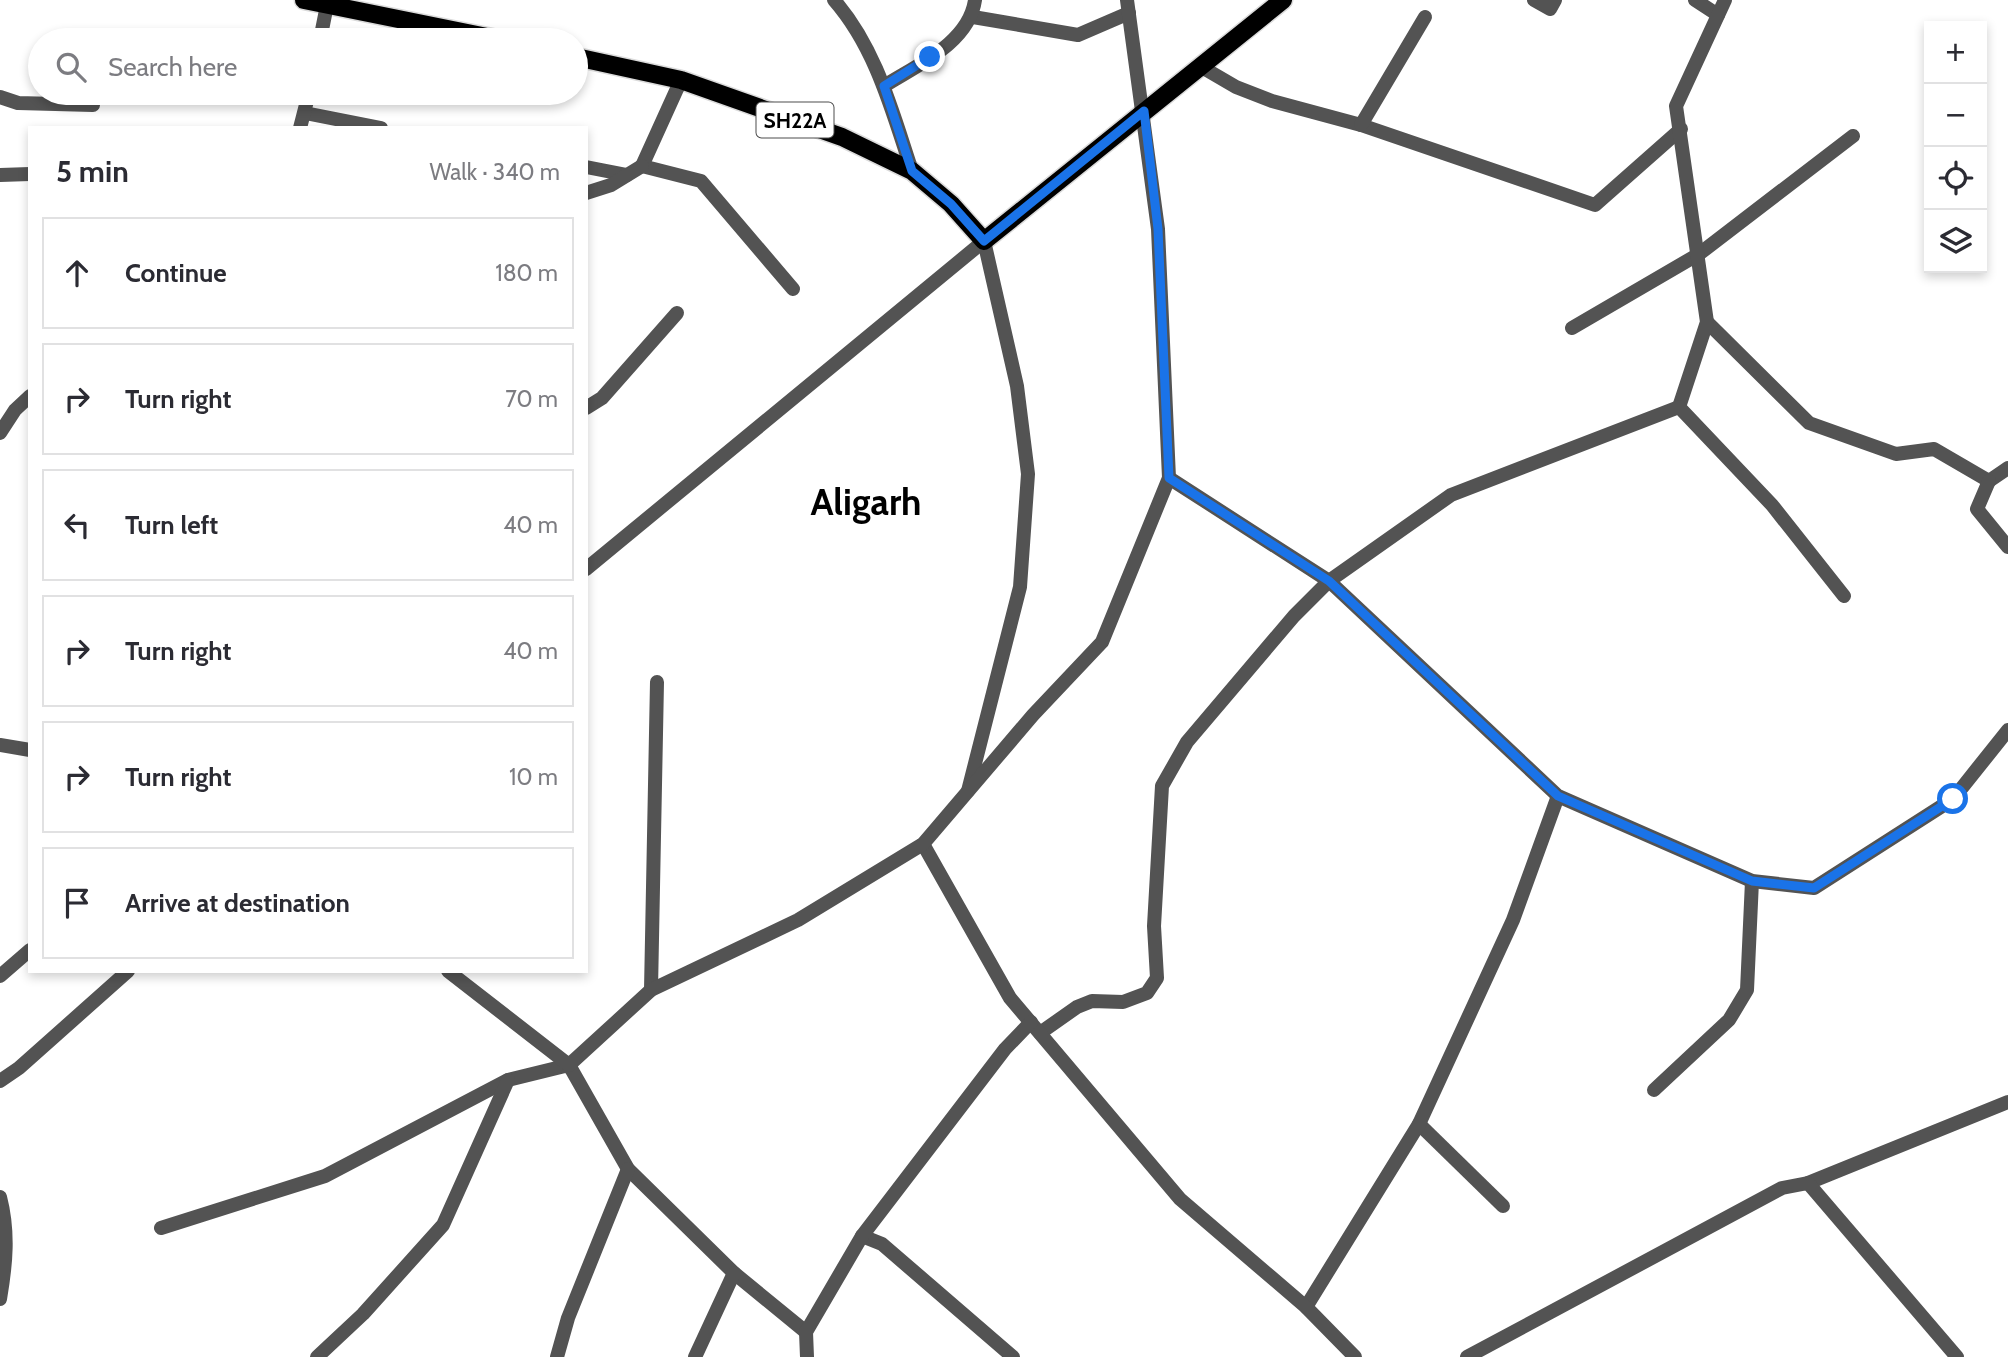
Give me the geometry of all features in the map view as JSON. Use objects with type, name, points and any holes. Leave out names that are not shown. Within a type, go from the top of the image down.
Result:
[{"type":"main road","points":[[304,0],[442,28]]},
{"type":"main road","points":[[984,241],[1283,0]]},
{"type":"main road","name":"SH22A","points":[[588,60],[681,80],[842,137],[912,171],[951,204],[984,241]]},
{"type":"street","points":[[834,0],[857,26],[884,86],[912,171]]},
{"type":"street","points":[[884,86],[950,41],[973,17],[975,0]]},
{"type":"street","points":[[1534,0],[1550,9],[1555,0]]},
{"type":"street","points":[[1695,0],[1718,15]]},
{"type":"street","points":[[1679,407],[1707,322],[1676,106],[1725,0]]},
{"type":"street","points":[[322,28],[327,5]]},
{"type":"street","points":[[161,1228],[326,1176],[508,1080],[569,1065],[651,990],[798,920],[923,844],[1102,642],[1169,478],[1158,229],[1128,7],[1078,34],[973,17]]},
{"type":"street","points":[[1361,125],[1425,17]]},
{"type":"street","points":[[1200,66],[1236,87],[1272,101],[1361,125],[1595,205],[1681,129]]},
{"type":"street","points":[[588,191],[611,185],[642,166],[681,80]]},
{"type":"street","points":[[0,97],[28,103]]},
{"type":"street","points":[[301,126],[306,105]]},
{"type":"street","points":[[304,113],[371,126]]},
{"type":"street","points":[[1572,328],[1699,254],[1853,136]]},
{"type":"street","points":[[642,166],[701,181],[793,289]]},
{"type":"street","points":[[588,167],[627,175]]},
{"type":"street","points":[[0,174],[28,173]]},
{"type":"street","points":[[588,567],[984,241],[1017,386],[1028,474],[1020,587],[968,791]]},
{"type":"street","points":[[588,407],[602,398],[677,313]]},
{"type":"street","points":[[1707,322],[1809,424],[1896,454],[1934,449],[1989,481]]},
{"type":"street","points":[[0,433],[28,398]]},
{"type":"street","points":[[807,1357],[806,1332],[862,1236],[1005,1049],[1036,1027],[1077,1007],[1092,1002],[1123,1002],[1147,993],[1157,978],[1154,926],[1162,786],[1187,742],[1294,617],[1329,581],[1451,495],[1679,407]]},
{"type":"street","points":[[1679,407],[1773,505],[1844,596]]},
{"type":"street","points":[[2008,468],[1989,481],[1977,509],[2008,547]]},
{"type":"street","points":[[1169,478],[1329,581],[1558,796],[1752,881],[1814,888],[1953,799],[2008,730]]},
{"type":"street","points":[[651,990],[657,682]]},
{"type":"street","points":[[0,745],[28,750]]},
{"type":"street","points":[[1306,1307],[1419,1124],[1513,920],[1558,796]]},
{"type":"street","points":[[923,844],[1010,998],[1180,1199],[1306,1307],[1355,1357]]},
{"type":"street","points":[[1654,1090],[1729,1020],[1747,989],[1752,881]]},
{"type":"street","points":[[0,976],[28,952]]},
{"type":"street","points":[[0,1081],[19,1068],[126,973]]},
{"type":"street","points":[[451,973],[569,1065],[628,1169],[734,1273],[806,1332]]},
{"type":"street","points":[[317,1357],[363,1314],[443,1225],[508,1080]]},
{"type":"street","points":[[1474,1355],[1782,1188],[1808,1183],[2008,1102]]},
{"type":"street","points":[[1419,1124],[1503,1206]]},
{"type":"street","points":[[556,1357],[568,1318],[628,1169]]},
{"type":"street","points":[[1808,1183],[1957,1357]]},
{"type":"street","points":[[0,1197],[5,1218],[6,1261],[0,1299]]},
{"type":"street","points":[[862,1236],[882,1244],[1013,1357]]},
{"type":"street","points":[[695,1357],[734,1273]]},
{"type":"district","name":"Aligarh","points":[[866,501]]},
{"type":"route","points":[[930,57],[884,86],[912,171],[951,204],[984,241],[1144,111],[1158,229],[1169,478],[1329,581],[1558,796],[1752,881],[1814,888],[1953,799]]}]
